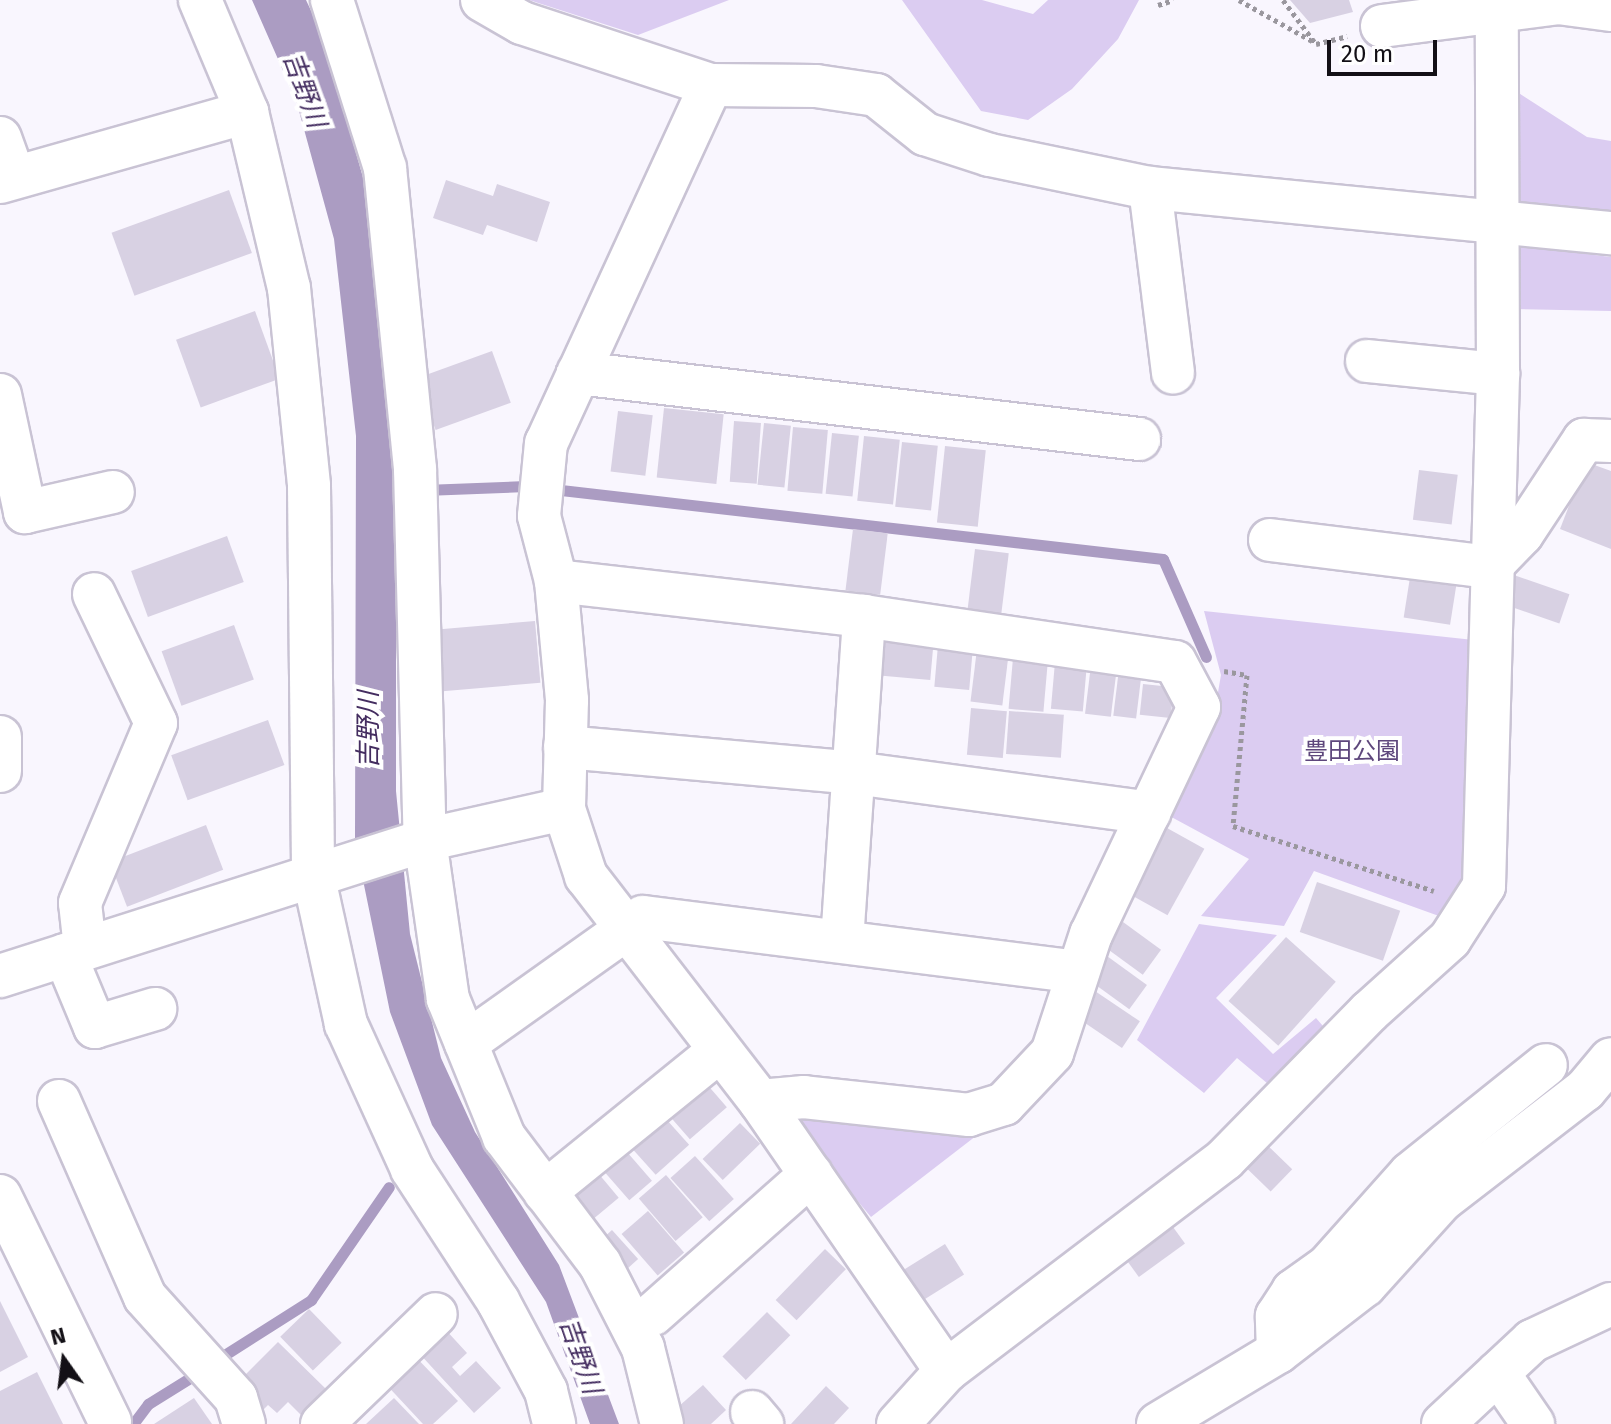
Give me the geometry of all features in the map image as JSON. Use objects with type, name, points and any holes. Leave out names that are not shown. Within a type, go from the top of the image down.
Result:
[{"type":"street","points":[[200,0],[247,112],[289,288],[309,486],[326,871],[346,1024],[412,1169],[498,1301],[546,1391],[554,1424]]},
{"type":"street","points":[[332,0],[385,168],[416,488],[416,844],[448,999],[504,1137],[600,1264],[643,1348],[662,1424]]},
{"type":"street","points":[[482,0],[522,23],[711,85],[816,86],[876,95],[938,138],[990,155],[1150,188],[1611,233]]},
{"type":"street","points":[[1382,26],[1558,3],[1611,10]]},
{"type":"street","points":[[711,85],[546,443],[539,516],[556,581],[565,747],[564,809],[586,876],[624,930],[760,1101],[811,1174],[929,1404],[1225,1159],[1369,1012],[1450,939],[1484,886],[1489,807],[1490,567],[1498,374],[1497,11]]},
{"type":"street","points":[[0,138],[7,180],[247,112]]},
{"type":"street","points":[[1150,188],[1173,373]]},
{"type":"street","points":[[1367,361],[1498,374]]},
{"type":"street","points":[[578,373],[1139,439]]},
{"type":"street","points":[[0,395],[25,512],[113,492]]},
{"type":"street","points":[[1490,567],[1522,534],[1584,440],[1611,441]]},
{"type":"street","points":[[1270,540],[1490,567]]},
{"type":"street","points":[[556,581],[864,616],[1175,662],[1199,707],[1113,881],[1076,972],[1052,1053],[1004,1104],[969,1115],[804,1097],[760,1101]]},
{"type":"street","points":[[94,594],[156,723],[80,903],[75,951],[95,1027],[155,1009]]},
{"type":"street","points":[[842,941],[864,616]]},
{"type":"street","points":[[0,737],[0,771]]},
{"type":"street","points":[[565,747],[855,773],[1149,813]]},
{"type":"street","points":[[0,976],[416,844],[564,809]]},
{"type":"street","points":[[466,1043],[643,917],[1076,972]]},
{"type":"street","points":[[545,1192],[719,1051]]},
{"type":"street","points":[[1158,1424],[1278,1352],[1365,1285],[1442,1200],[1585,1090],[1611,1059]]},
{"type":"street","points":[[1278,1352],[1277,1316],[1293,1291],[1328,1266],[1410,1174],[1546,1065]]},
{"type":"street","points":[[59,1101],[145,1297],[199,1358],[240,1411]]},
{"type":"street","points":[[653,1314],[811,1174]]},
{"type":"street","points":[[0,1196],[110,1422]]},
{"type":"street","points":[[1443,1424],[1532,1341],[1611,1304]]},
{"type":"street","points":[[322,1424],[436,1314]]},
{"type":"street","points":[[1498,1373],[1533,1424]]},
{"type":"path","points":[[1158,5],[1173,0]]},
{"type":"path","points":[[1239,0],[1316,44],[1382,26]]},
{"type":"path","points":[[1283,0],[1316,44]]},
{"type":"path","points":[[1233,826],[1473,903]]},
{"type":"green space","points":[[529,0],[729,0],[638,35]]},
{"type":"green space","points":[[902,0],[982,0],[1033,14],[1048,0],[1139,0],[1118,39],[1072,89],[1028,120],[981,111]]},
{"type":"green space","points":[[1517,92],[1587,137],[1611,141],[1611,223],[1515,215]]},
{"type":"green space","points":[[1514,245],[1611,257],[1611,311],[1513,309]]},
{"type":"green space","name":"豊田公園","points":[[1204,611],[1483,641],[1471,884],[1450,920],[1314,871],[1284,926],[1201,916],[1249,859],[1164,813],[1214,715],[1221,675]]},
{"type":"green space","points":[[1199,924],[1277,935],[1216,998],[1273,1054],[1316,1018],[1329,1033],[1273,1088],[1237,1058],[1204,1093],[1137,1040]]},
{"type":"green space","points":[[784,1113],[985,1129],[871,1217]]},
{"type":"water","name":"吉野川","points":[[252,0],[306,0],[322,34],[364,181],[389,365],[396,515],[396,791],[410,934],[441,1058],[475,1132],[559,1265],[619,1424],[590,1424],[546,1302],[432,1125],[390,1012],[355,841],[356,436],[334,239],[296,100]]},
{"type":"building","points":[[1290,0],[1349,0],[1353,12],[1310,23]]},
{"type":"building","points":[[446,180],[493,196],[497,184],[550,202],[537,242],[487,225],[483,235],[433,218]]},
{"type":"building","points":[[229,190],[252,253],[134,296],[112,233]]},
{"type":"building","points":[[255,311],[280,379],[201,407],[176,340]]},
{"type":"building","points":[[492,351],[511,403],[436,430],[417,378]]},
{"type":"building","points":[[664,408],[724,414],[716,484],[657,478]]},
{"type":"building","points":[[618,411],[653,415],[645,476],[611,472]]},
{"type":"building","points":[[734,421],[761,423],[757,484],[730,482]]},
{"type":"building","points":[[764,423],[791,426],[784,487],[758,485]]},
{"type":"building","points":[[793,427],[828,430],[822,494],[787,491]]},
{"type":"building","points":[[832,433],[859,436],[852,496],[826,494]]},
{"type":"building","points":[[864,436],[900,440],[893,504],[857,501]]},
{"type":"building","points":[[902,442],[938,446],[931,510],[895,507]]},
{"type":"building","points":[[945,446],[986,450],[978,527],[937,523]]},
{"type":"building","points":[[1586,462],[1611,471],[1611,549],[1560,529]]},
{"type":"building","points":[[1419,470],[1458,475],[1452,524],[1413,520]]},
{"type":"building","points":[[853,529],[888,533],[880,595],[845,591]]},
{"type":"building","points":[[227,536],[244,582],[148,617],[131,571]]},
{"type":"building","points":[[975,549],[1009,553],[1001,614],[968,610]]},
{"type":"building","points":[[1411,571],[1457,578],[1450,625],[1404,617]]},
{"type":"building","points":[[1508,573],[1569,594],[1559,623],[1498,602]]},
{"type":"building","points":[[535,621],[540,683],[440,692],[434,630]]},
{"type":"building","points":[[234,625],[254,680],[181,706],[162,651]]},
{"type":"building","points":[[886,635],[934,639],[930,680],[882,676]]},
{"type":"building","points":[[938,645],[973,648],[969,690],[934,687]]},
{"type":"building","points":[[977,649],[1009,653],[1002,706],[971,702]]},
{"type":"building","points":[[1013,658],[1048,661],[1043,712],[1009,709]]},
{"type":"building","points":[[1055,662],[1087,665],[1083,712],[1051,709]]},
{"type":"building","points":[[1091,665],[1117,668],[1111,717],[1085,714]]},
{"type":"building","points":[[1119,669],[1142,672],[1136,718],[1113,716]]},
{"type":"building","points":[[1143,684],[1174,687],[1171,718],[1140,715]]},
{"type":"building","points":[[971,708],[1007,711],[1003,758],[967,755]]},
{"type":"building","points":[[1009,711],[1064,715],[1061,758],[1006,754]]},
{"type":"building","points":[[268,720],[284,765],[188,800],[171,755]]},
{"type":"building","points":[[1158,823],[1204,849],[1168,915],[1121,889]]},
{"type":"building","points":[[206,825],[223,870],[127,907],[110,862]]},
{"type":"building","points":[[1317,882],[1400,911],[1383,961],[1300,932]]},
{"type":"building","points":[[1123,922],[1161,950],[1143,975],[1105,947]]},
{"type":"building","points":[[1286,937],[1336,982],[1278,1046],[1228,1001]]},
{"type":"building","points":[[1100,951],[1147,985],[1129,1009],[1082,975]]},
{"type":"building","points":[[1086,985],[1140,1021],[1122,1048],[1068,1012]]},
{"type":"building","points":[[698,1074],[727,1107],[690,1139],[661,1106]]},
{"type":"building","points":[[657,1109],[689,1145],[656,1175],[624,1139]]},
{"type":"building","points":[[740,1123],[760,1144],[723,1180],[703,1159]]},
{"type":"building","points":[[1262,1140],[1292,1169],[1271,1191],[1240,1162]]},
{"type":"building","points":[[627,1152],[652,1181],[629,1200],[604,1172]]},
{"type":"building","points":[[695,1156],[734,1199],[709,1221],[670,1178]]},
{"type":"building","points":[[593,1167],[619,1198],[586,1225],[560,1195]]},
{"type":"building","points":[[666,1175],[703,1217],[676,1241],[639,1199]]},
{"type":"building","points":[[648,1211],[684,1253],[658,1275],[622,1234]]},
{"type":"building","points":[[1165,1216],[1185,1244],[1139,1277],[1119,1250]]},
{"type":"building","points":[[612,1230],[638,1259],[621,1274],[595,1245]]},
{"type":"building","points":[[945,1244],[964,1275],[918,1303],[899,1273]]},
{"type":"building","points":[[825,1249],[846,1269],[797,1320],[776,1300]]},
{"type":"building","points":[[0,1301],[28,1357],[0,1372]]},
{"type":"building","points":[[309,1309],[342,1343],[313,1371],[280,1337]]},
{"type":"building","points":[[767,1312],[790,1335],[746,1380],[722,1357]]},
{"type":"building","points":[[444,1328],[467,1353],[452,1367],[460,1376],[476,1361],[501,1388],[474,1413],[418,1352]]},
{"type":"building","points":[[278,1342],[326,1389],[313,1401],[321,1408],[308,1422],[288,1402],[277,1413],[268,1405],[263,1410],[243,1377]]},
{"type":"building","points":[[411,1352],[458,1401],[433,1424],[423,1424],[382,1380]]},
{"type":"building","points":[[37,1372],[63,1424],[0,1424],[0,1391]]},
{"type":"building","points":[[703,1385],[726,1410],[711,1424],[671,1424],[670,1414]]},
{"type":"building","points":[[826,1386],[849,1408],[834,1424],[791,1424]]},
{"type":"building","points":[[194,1398],[212,1424],[154,1424]]},
{"type":"building","points":[[394,1398],[419,1424],[366,1424]]},
{"type":"waterway","points":[[424,490],[526,486],[1163,559],[1206,657]]},
{"type":"waterway","points":[[215,1361],[311,1300],[389,1187]]},
{"type":"waterway","points":[[133,1424],[148,1404],[201,1371]]}]
